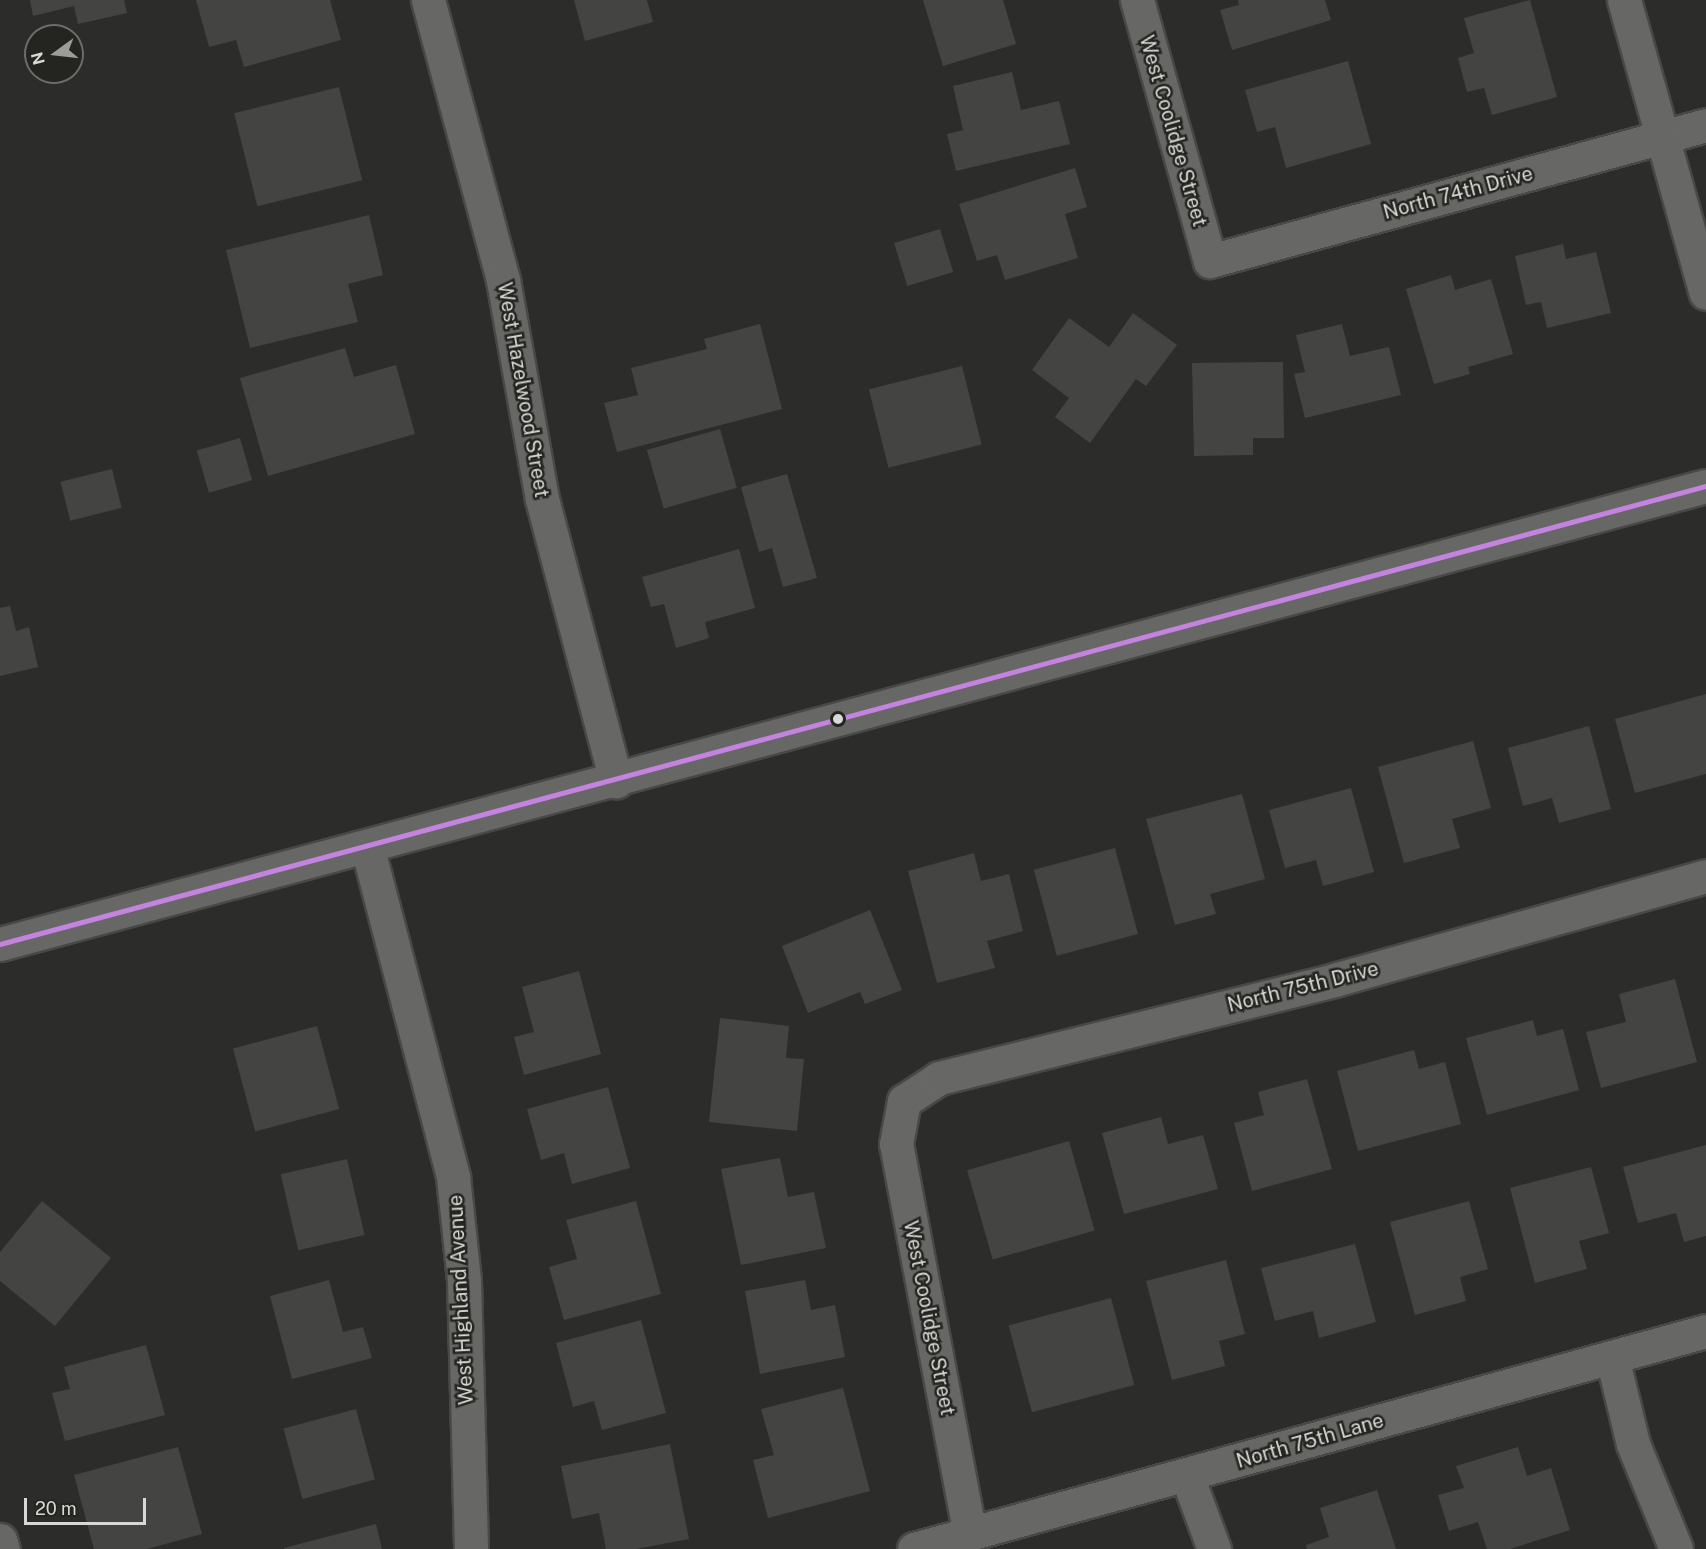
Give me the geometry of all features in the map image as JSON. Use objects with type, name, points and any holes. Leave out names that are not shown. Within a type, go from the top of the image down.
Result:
[{"type":"street","name":"West Hazelwood Street","points":[[428,0],[497,257],[542,499],[615,781]]},
{"type":"street","name":"West Coolidge Street","points":[[1137,0],[1210,261]]},
{"type":"street","points":[[1624,0],[1706,293]]},
{"type":"street","name":"North 74th Drive","points":[[1210,261],[1706,125]]},
{"type":"street","points":[[0,944],[615,781],[1706,486]]},
{"type":"street","name":"West Highland Avenue","points":[[367,846],[453,1177],[464,1280],[471,1549]]},
{"type":"street","name":"North 75th Drive","points":[[904,1101],[939,1078],[1334,980],[1706,876]]},
{"type":"street","name":"West Coolidge Street","points":[[904,1101],[896,1144],[970,1535]]},
{"type":"street","name":"North 75th Lane","points":[[914,1549],[1187,1476],[1706,1331]]},
{"type":"street","points":[[1612,1357],[1633,1444],[1676,1549]]},
{"type":"street","points":[[1187,1476],[1214,1549]]},
{"type":"street","points":[[0,1540],[3,1549]]},
{"type":"building","points":[[30,0],[124,0],[127,13],[78,24],[74,6],[33,16]]},
{"type":"building","points":[[196,0],[330,0],[341,40],[244,67],[236,40],[209,47]]},
{"type":"building","points":[[574,0],[647,0],[653,22],[585,41]]},
{"type":"building","points":[[923,0],[1003,0],[1016,44],[943,66]]},
{"type":"building","points":[[1238,0],[1325,0],[1331,20],[1232,50],[1220,10],[1239,5]]},
{"type":"building","points":[[1530,0],[1557,97],[1492,115],[1484,88],[1467,92],[1458,58],[1474,53],[1464,18]]},
{"type":"building","points":[[1348,61],[1371,144],[1286,168],[1275,127],[1257,132],[1245,90]]},
{"type":"building","points":[[1012,72],[1021,110],[1059,101],[1070,144],[956,171],[947,134],[963,130],[953,86]]},
{"type":"building","points":[[339,87],[362,180],[257,206],[234,113]]},
{"type":"building","points":[[1075,168],[1087,207],[1065,214],[1078,258],[1005,280],[997,255],[977,261],[959,204]]},
{"type":"building","points":[[369,215],[383,275],[348,284],[358,322],[250,348],[226,250]]},
{"type":"building","points":[[940,229],[953,272],[907,286],[894,243]]},
{"type":"building","points":[[1563,244],[1566,259],[1596,252],[1611,313],[1547,328],[1541,302],[1526,305],[1515,256]]},
{"type":"building","points":[[1451,275],[1455,290],[1491,279],[1513,354],[1468,367],[1470,374],[1434,384],[1406,289]]},
{"type":"building","points":[[1133,313],[1177,345],[1146,386],[1136,379],[1090,443],[1055,417],[1069,398],[1032,370],[1069,318],[1109,347]]},
{"type":"building","points":[[760,324],[782,409],[617,452],[604,403],[638,395],[631,368],[707,349],[704,339]]},
{"type":"building","points":[[1342,324],[1350,356],[1389,347],[1401,395],[1305,418],[1294,374],[1305,372],[1296,335]]},
{"type":"building","points":[[345,348],[354,377],[396,365],[415,434],[268,476],[240,378]]},
{"type":"building","points":[[1283,362],[1284,438],[1253,438],[1253,455],[1194,456],[1192,363]]},
{"type":"building","points":[[962,366],[982,445],[888,468],[869,389]]},
{"type":"building","points":[[720,429],[737,488],[664,509],[647,450]]},
{"type":"building","points":[[240,438],[252,480],[209,493],[197,450]]},
{"type":"building","points":[[112,469],[122,508],[70,521],[61,482]]},
{"type":"building","points":[[787,474],[817,578],[783,587],[772,548],[759,552],[741,487]]},
{"type":"building","points":[[739,549],[755,608],[705,622],[709,638],[676,648],[664,604],[651,607],[642,577]]},
{"type":"building","points":[[10,606],[16,631],[29,627],[38,667],[0,676],[0,608]]},
{"type":"building","points":[[1706,694],[1706,774],[1635,793],[1615,719]]},
{"type":"building","points":[[1589,726],[1611,809],[1559,823],[1552,798],[1523,806],[1508,748]]},
{"type":"building","points":[[1473,741],[1491,808],[1452,819],[1460,848],[1404,863],[1378,767]]},
{"type":"building","points":[[1351,788],[1374,872],[1323,886],[1316,860],[1285,868],[1269,810]]},
{"type":"building","points":[[1242,794],[1265,879],[1210,894],[1216,914],[1175,925],[1146,819]]},
{"type":"building","points":[[1115,848],[1138,934],[1057,956],[1034,870]]},
{"type":"building","points":[[974,853],[981,881],[1009,874],[1023,931],[987,941],[995,968],[937,983],[908,871]]},
{"type":"building","points":[[870,910],[902,990],[865,1004],[860,992],[808,1013],[782,946]]},
{"type":"building","points":[[579,971],[601,1054],[524,1075],[514,1037],[534,1032],[522,987]]},
{"type":"building","points":[[1675,979],[1697,1062],[1601,1088],[1586,1032],[1626,1022],[1619,994]]},
{"type":"building","points":[[720,1018],[789,1026],[786,1058],[804,1059],[797,1131],[709,1122]]},
{"type":"building","points":[[1533,1020],[1537,1036],[1563,1029],[1579,1090],[1487,1115],[1466,1038]]},
{"type":"building","points":[[317,1026],[339,1109],[255,1132],[233,1049]]},
{"type":"building","points":[[1414,1050],[1419,1069],[1445,1062],[1461,1124],[1358,1151],[1337,1071]]},
{"type":"building","points":[[1307,1079],[1332,1169],[1252,1191],[1234,1123],[1264,1115],[1258,1092]]},
{"type":"building","points":[[608,1087],[630,1168],[572,1184],[564,1153],[541,1160],[527,1109]]},
{"type":"building","points":[[1161,1117],[1168,1144],[1203,1135],[1218,1189],[1124,1214],[1102,1133]]},
{"type":"building","points":[[1069,1141],[1095,1230],[993,1260],[967,1170]]},
{"type":"building","points":[[1706,1145],[1706,1236],[1684,1242],[1676,1213],[1638,1223],[1623,1167]]},
{"type":"building","points":[[780,1158],[788,1197],[814,1192],[826,1248],[741,1265],[721,1169]]},
{"type":"building","points":[[347,1159],[365,1235],[298,1250],[281,1174]]},
{"type":"building","points":[[1591,1167],[1609,1233],[1579,1241],[1587,1269],[1535,1283],[1510,1188]]},
{"type":"building","points":[[42,1201],[111,1258],[55,1326],[0,1281],[0,1252]]},
{"type":"building","points":[[636,1201],[661,1294],[564,1320],[549,1267],[577,1259],[566,1220]]},
{"type":"building","points":[[1469,1201],[1488,1269],[1460,1277],[1466,1301],[1415,1315],[1390,1222]]},
{"type":"building","points":[[1355,1244],[1376,1322],[1319,1338],[1313,1311],[1275,1321],[1261,1268]]},
{"type":"building","points":[[1226,1260],[1245,1334],[1219,1341],[1225,1366],[1172,1380],[1146,1281]]},
{"type":"building","points":[[329,1280],[343,1332],[363,1327],[372,1358],[292,1379],[270,1296]]},
{"type":"building","points":[[805,1280],[811,1310],[835,1305],[845,1357],[760,1374],[745,1291]]},
{"type":"building","points":[[1111,1298],[1134,1385],[1032,1412],[1009,1325]]},
{"type":"building","points":[[641,1320],[666,1413],[602,1430],[594,1401],[573,1407],[556,1343]]},
{"type":"building","points":[[146,1345],[165,1415],[65,1441],[52,1393],[70,1389],[64,1367]]},
{"type":"building","points":[[843,1388],[870,1491],[768,1518],[753,1460],[774,1455],[761,1409]]},
{"type":"building","points":[[356,1409],[375,1480],[302,1499],[284,1428]]},
{"type":"building","points":[[670,1444],[689,1539],[636,1549],[606,1549],[599,1513],[572,1519],[561,1466]]},
{"type":"building","points":[[178,1447],[202,1534],[147,1549],[94,1549],[74,1475]]},
{"type":"building","points":[[1518,1447],[1527,1476],[1551,1468],[1570,1530],[1510,1549],[1487,1549],[1478,1522],[1449,1531],[1438,1495],[1464,1488],[1456,1466]]},
{"type":"building","points":[[1377,1490],[1396,1549],[1307,1549],[1306,1545],[1329,1537],[1320,1508]]},
{"type":"building","points":[[376,1524],[382,1549],[284,1549],[284,1548]]},
{"type":"transit line","points":[[0,944],[1706,486]]}]
